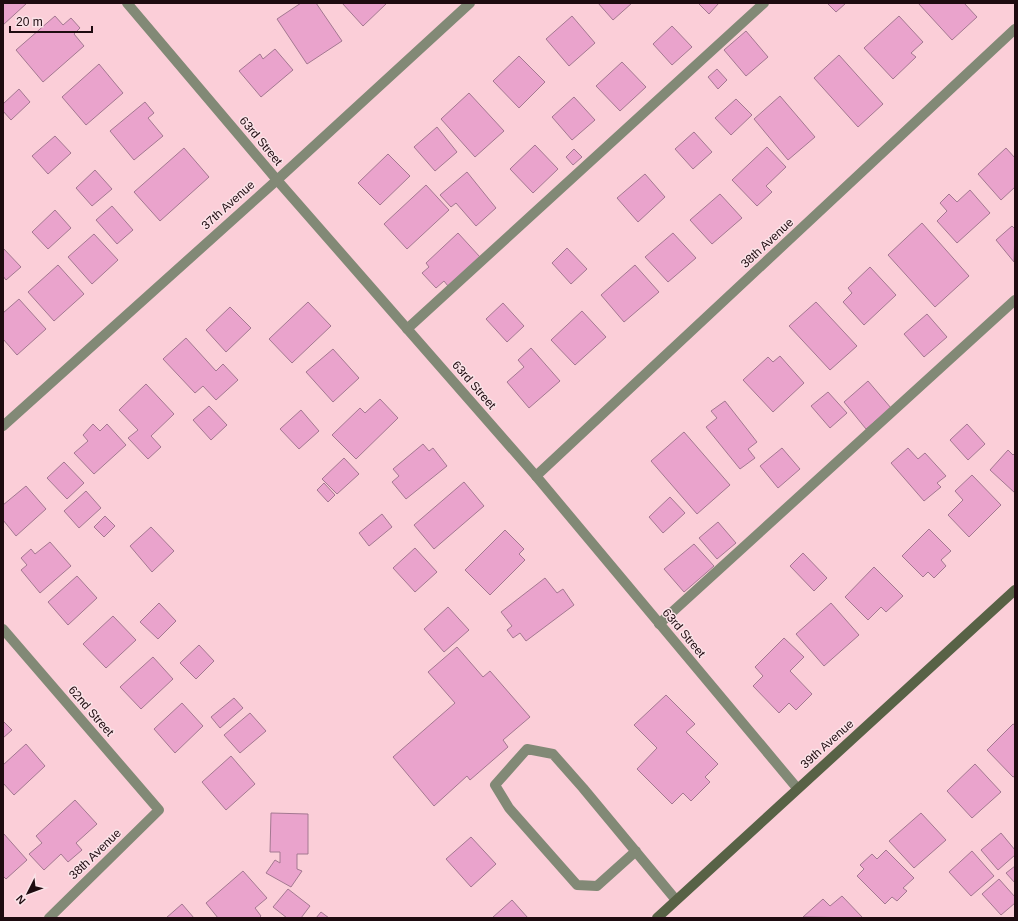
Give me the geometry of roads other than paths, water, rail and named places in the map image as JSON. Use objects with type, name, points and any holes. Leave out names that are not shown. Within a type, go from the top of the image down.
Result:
[{"type":"main road","name":"39th Avenue","points":[[657,918],[797,788],[1015,590]]},
{"type":"street","name":"63rd Street","points":[[127,3],[276,180],[536,476],[797,788]]},
{"type":"street","name":"37th Avenue","points":[[3,426],[470,3]]},
{"type":"street","points":[[408,329],[764,3]]},
{"type":"street","name":"38th Avenue","points":[[536,476],[1015,29]]},
{"type":"street","points":[[659,624],[1015,300]]},
{"type":"street","name":"62nd Street","points":[[3,629],[159,810]]},
{"type":"street","points":[[636,851],[597,886],[576,885],[509,808],[495,785],[527,749],[553,754],[636,851],[676,900]]},
{"type":"street","name":"38th Avenue","points":[[48,918],[159,810]]}]
